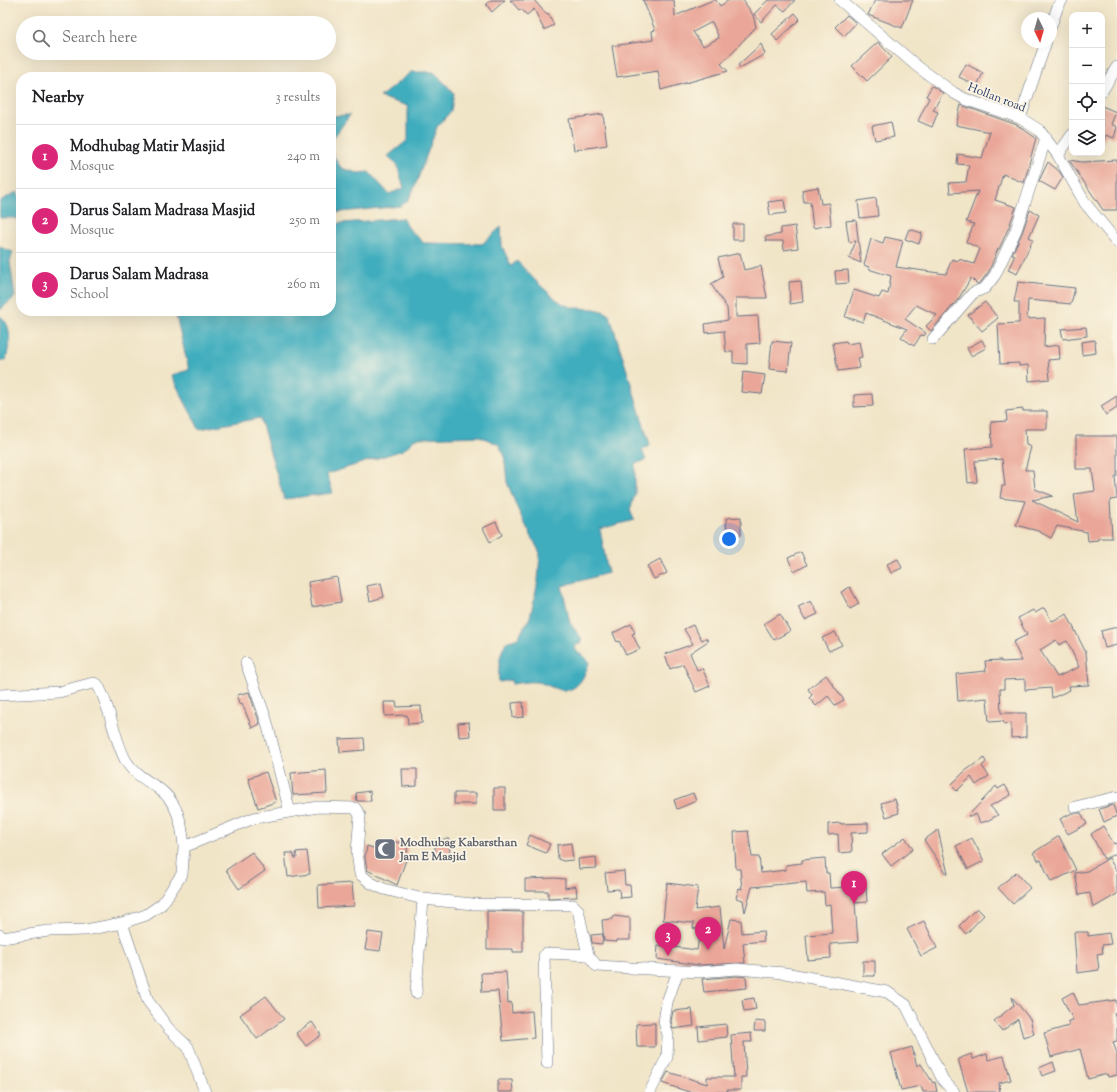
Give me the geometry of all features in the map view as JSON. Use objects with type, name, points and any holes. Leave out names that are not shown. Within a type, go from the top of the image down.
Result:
[{"type":"street","name":"Hollan road","points":[[840,0],[918,67],[954,93],[965,99],[1020,118],[1039,130],[1058,155],[1085,203],[1117,242]]},
{"type":"street","points":[[1056,12],[1062,0]]},
{"type":"street","points":[[1020,118],[1044,48]]},
{"type":"street","points":[[1105,86],[1117,67]]},
{"type":"street","points":[[933,339],[973,293],[985,288],[994,275],[1016,230],[1046,138]]},
{"type":"street","points":[[1058,155],[1069,139]]},
{"type":"street","points":[[246,663],[266,719],[290,812]]},
{"type":"street","points":[[0,695],[59,692],[93,683],[97,684],[116,739],[126,762],[136,773],[160,789],[172,800],[182,828],[184,847],[182,874],[162,904],[146,915],[122,923],[86,930],[48,931],[1,937]]},
{"type":"street","points":[[1075,807],[1117,796]]},
{"type":"street","points":[[184,847],[254,818],[318,807],[355,808],[360,815],[357,852],[360,874],[371,883],[396,894],[473,904],[573,905],[578,910],[588,955],[598,966],[699,972],[737,969],[785,973],[888,992],[906,1005],[943,1080],[954,1092]]},
{"type":"street","points":[[416,993],[423,898]]},
{"type":"street","points":[[122,923],[148,1001],[164,1024],[188,1048],[205,1092]]},
{"type":"street","points":[[547,1063],[544,956],[546,953],[588,955]]},
{"type":"street","points":[[650,1092],[667,1057],[668,1035],[664,1022],[666,1009],[678,971]]},
{"type":"water","points":[[411,72],[434,72],[454,93],[451,111],[437,127],[414,189],[408,200],[401,206],[336,212],[336,160],[341,168],[358,173],[369,172],[389,194],[404,188],[397,164],[388,156],[408,140],[408,106],[380,97]]},
{"type":"water","points":[[350,115],[336,134],[336,116]]},
{"type":"water","points":[[16,193],[16,218],[0,218],[0,201]]},
{"type":"water","points":[[402,218],[410,230],[424,243],[482,244],[501,227],[502,246],[511,266],[517,261],[547,292],[566,305],[577,308],[600,310],[610,316],[650,445],[642,450],[646,460],[635,464],[635,494],[630,510],[634,520],[600,529],[608,573],[562,586],[570,623],[582,639],[580,643],[575,646],[576,651],[586,658],[589,663],[582,679],[578,684],[569,690],[557,689],[537,682],[512,684],[511,680],[499,682],[500,662],[506,642],[518,638],[530,617],[538,581],[540,553],[518,510],[507,482],[504,454],[498,444],[479,436],[416,438],[403,450],[327,474],[333,493],[284,499],[260,418],[199,429],[171,375],[189,370],[176,316],[336,316],[336,224]]},
{"type":"water","points":[[0,247],[13,252],[10,262],[15,297],[0,310]]},
{"type":"water","points":[[0,316],[7,325],[9,336],[6,360],[0,362]]},
{"type":"building","points":[[491,0],[505,0],[492,12],[486,4]]},
{"type":"building","points":[[510,0],[534,0],[546,14],[548,13],[554,25],[544,30],[534,9],[527,15],[521,9],[519,10]]},
{"type":"building","points":[[643,0],[674,0],[675,16],[713,0],[716,0],[720,6],[729,0],[743,0],[753,15],[756,27],[721,64],[728,71],[661,90],[658,71],[617,77],[612,46],[653,40],[652,31],[655,30]],"holes":[[[712,22],[719,38],[703,46],[693,32]]]},
{"type":"building","points":[[768,0],[795,0],[785,11],[777,5],[761,22],[754,14]]},
{"type":"building","points":[[875,0],[913,0],[902,28],[868,15]]},
{"type":"building","points":[[795,13],[800,19],[777,41],[772,34]]},
{"type":"building","points":[[847,15],[856,23],[844,36],[835,27]]},
{"type":"building","points":[[878,42],[892,57],[867,81],[852,66]]},
{"type":"building","points":[[761,44],[765,54],[740,68],[738,65]]},
{"type":"building","points":[[966,64],[983,73],[977,86],[959,77]]},
{"type":"building","points":[[932,86],[943,93],[933,110],[938,112],[932,127],[918,121],[929,98],[926,96]]},
{"type":"building","points":[[961,105],[1017,125],[1036,138],[1024,183],[1003,174],[995,200],[1016,207],[1009,227],[989,271],[981,282],[977,284],[971,278],[959,298],[931,331],[926,326],[937,315],[916,305],[905,319],[926,333],[924,336],[921,335],[914,346],[901,337],[907,329],[866,313],[863,322],[845,317],[854,290],[879,298],[882,292],[888,294],[891,276],[868,269],[869,267],[864,265],[871,239],[883,243],[885,237],[903,241],[896,267],[946,274],[952,259],[958,261],[959,259],[974,264],[980,249],[966,242],[974,224],[966,222],[978,191],[950,193],[949,183],[966,182],[969,165],[957,164],[958,154],[982,158],[990,132],[956,125]]},
{"type":"building","points":[[1105,107],[1116,112],[1111,124],[1117,127],[1114,138],[1106,135],[1105,137]]},
{"type":"building","points":[[603,114],[607,145],[574,150],[569,119]]},
{"type":"building","points":[[891,122],[894,137],[875,140],[872,126]]},
{"type":"building","points":[[1069,160],[1082,162],[1117,160],[1117,210],[1103,210]]},
{"type":"building","points":[[1048,162],[1059,171],[1063,177],[1055,190],[1039,181]]},
{"type":"building","points":[[818,187],[821,204],[829,203],[831,225],[813,228],[810,202],[804,202],[802,190]]},
{"type":"building","points":[[876,198],[878,216],[860,218],[858,201]]},
{"type":"building","points":[[784,200],[786,213],[770,215],[768,202]]},
{"type":"building","points":[[1030,210],[1039,215],[1029,237],[1033,239],[1017,274],[1008,270],[1015,255],[1012,254],[1022,233]]},
{"type":"building","points":[[856,220],[861,263],[849,258],[856,241],[849,242],[846,221]]},
{"type":"building","points":[[733,224],[743,224],[743,240],[733,240]]},
{"type":"building","points":[[795,226],[798,248],[784,250],[783,241],[766,241],[765,237],[781,234],[781,228]]},
{"type":"building","points":[[909,229],[922,233],[919,244],[905,239]]},
{"type":"building","points":[[740,253],[744,270],[761,266],[767,298],[736,298],[736,317],[758,316],[760,343],[747,344],[747,364],[733,363],[733,351],[726,352],[724,331],[706,333],[705,324],[728,320],[727,308],[711,284],[723,277],[718,258]]},
{"type":"building","points":[[848,270],[849,283],[836,284],[835,271]]},
{"type":"building","points":[[801,281],[803,302],[790,304],[789,282]]},
{"type":"building","points":[[1018,282],[1075,288],[1071,304],[1028,300],[1027,319],[1045,318],[1044,347],[1059,345],[1060,359],[1048,360],[1050,379],[1029,381],[1028,365],[1019,366],[1019,363],[1000,364],[998,324],[1019,323],[1019,302],[1014,302]]},
{"type":"building","points":[[985,302],[998,318],[982,331],[968,315]]},
{"type":"building","points":[[1086,327],[1087,336],[1063,339],[1061,329]]},
{"type":"building","points":[[982,340],[986,348],[971,356],[967,348]]},
{"type":"building","points":[[1095,340],[1096,353],[1082,355],[1081,342]]},
{"type":"building","points":[[772,341],[791,343],[788,371],[769,369]]},
{"type":"building","points":[[846,341],[847,344],[859,342],[862,357],[858,358],[860,368],[838,371],[833,343]]},
{"type":"building","points":[[743,372],[765,375],[762,394],[741,392]]},
{"type":"building","points":[[872,394],[873,406],[854,407],[854,395]]},
{"type":"building","points":[[1117,396],[1117,408],[1106,415],[1101,406]]},
{"type":"building","points":[[1023,409],[1023,411],[1047,411],[1047,429],[1025,429],[1026,445],[1031,447],[1025,470],[1033,470],[1035,489],[1053,496],[1032,500],[1078,522],[1074,494],[1095,491],[1092,469],[1076,469],[1076,436],[1117,436],[1117,476],[1115,476],[1117,499],[1110,500],[1112,538],[1098,538],[1098,540],[1088,541],[1087,532],[1057,526],[1051,538],[1038,531],[1016,525],[1025,501],[1000,498],[1002,486],[1005,486],[1002,459],[975,461],[977,482],[968,483],[965,449],[992,447],[991,422],[1007,421],[1006,411]]},
{"type":"building","points":[[741,517],[741,535],[727,535],[726,518]]},
{"type":"building","points":[[496,522],[502,535],[490,542],[483,528]]},
{"type":"building","points":[[801,552],[807,565],[794,572],[788,558]]},
{"type":"building","points":[[660,559],[667,573],[654,579],[647,566]]},
{"type":"building","points":[[898,559],[902,568],[891,573],[887,564]]},
{"type":"building","points":[[337,577],[341,602],[312,607],[308,582]]},
{"type":"building","points":[[381,583],[384,597],[370,601],[367,586]]},
{"type":"building","points":[[850,587],[859,604],[850,609],[841,592]]},
{"type":"building","points":[[811,601],[818,614],[805,620],[798,607]]},
{"type":"building","points":[[1044,608],[1052,621],[1067,614],[1086,653],[1089,685],[1069,686],[1070,690],[1052,698],[1051,688],[1025,690],[1025,679],[1004,680],[1004,689],[1000,689],[1001,713],[1026,713],[1026,737],[1011,738],[1011,723],[1004,724],[1003,721],[989,722],[987,698],[958,701],[956,674],[986,671],[985,661],[1022,661],[1013,642],[1027,635],[1018,618],[1033,610],[1035,613]],"holes":[[[1056,640],[1059,645],[1067,641],[1079,667],[1057,677],[1040,650]]]},
{"type":"building","points":[[780,614],[790,631],[774,640],[764,624]]},
{"type":"building","points":[[631,624],[635,633],[632,634],[640,649],[626,655],[613,633]]},
{"type":"building","points":[[693,625],[702,640],[706,638],[708,641],[690,653],[697,670],[702,668],[710,686],[696,692],[683,664],[670,669],[665,654],[693,644],[684,629]]},
{"type":"building","points":[[1117,627],[1117,645],[1105,648],[1101,631]]},
{"type":"building","points":[[835,632],[842,645],[829,651],[822,638]]},
{"type":"building","points":[[826,675],[844,700],[835,705],[828,696],[816,706],[809,698],[812,695],[808,689]]},
{"type":"building","points":[[249,692],[260,724],[252,728],[242,703],[239,704],[237,695]]},
{"type":"building","points":[[384,702],[396,702],[397,707],[421,706],[422,723],[408,724],[407,715],[385,716]]},
{"type":"building","points":[[523,702],[524,717],[513,718],[512,703]]},
{"type":"building","points":[[469,722],[470,736],[459,737],[458,723]]},
{"type":"building","points":[[364,738],[365,750],[340,752],[339,739]]},
{"type":"building","points":[[984,758],[986,762],[982,766],[989,776],[976,785],[971,777],[957,791],[951,785],[965,771]]},
{"type":"building","points":[[402,769],[417,769],[417,786],[403,787]]},
{"type":"building","points":[[326,770],[327,793],[293,795],[291,773]]},
{"type":"building","points":[[266,772],[276,802],[258,808],[248,778]]},
{"type":"building","points":[[1005,785],[1011,795],[990,806],[998,815],[980,823],[976,814],[970,817],[968,816],[996,786],[998,789]]},
{"type":"building","points":[[494,788],[505,788],[505,810],[494,810]]},
{"type":"building","points":[[370,791],[371,801],[357,801],[356,793]]},
{"type":"building","points":[[454,793],[476,793],[476,804],[454,804]]},
{"type":"building","points":[[693,793],[696,801],[677,809],[674,800]]},
{"type":"building","points":[[895,799],[899,813],[886,817],[881,803]]},
{"type":"building","points":[[1113,805],[1117,816],[1104,822],[1099,809]]},
{"type":"building","points":[[1072,813],[1081,813],[1087,824],[1068,834],[1060,819]]},
{"type":"building","points":[[868,823],[868,832],[851,833],[852,852],[839,853],[838,834],[828,835],[828,824]]},
{"type":"building","points":[[1103,826],[1114,844],[1117,843],[1117,853],[1104,859],[1091,834]]},
{"type":"building","points":[[938,830],[948,874],[924,840]]},
{"type":"building","points":[[748,831],[752,857],[759,857],[761,873],[786,870],[786,865],[802,863],[802,860],[825,858],[826,873],[829,873],[830,888],[866,886],[867,902],[855,903],[858,942],[830,944],[831,958],[808,960],[806,935],[832,933],[830,904],[825,905],[824,892],[807,893],[806,882],[752,887],[745,912],[743,900],[736,898],[739,888],[742,889],[740,869],[736,869],[734,832]]},
{"type":"building","points":[[530,835],[550,844],[546,853],[526,845]]},
{"type":"building","points":[[1059,836],[1076,870],[1051,882],[1041,860],[1039,861],[1033,853]]},
{"type":"building","points":[[905,837],[913,849],[891,866],[882,854]]},
{"type":"building","points":[[972,838],[984,861],[968,869],[956,846]]},
{"type":"building","points":[[449,839],[450,856],[435,857],[435,840]]},
{"type":"building","points":[[395,842],[408,843],[406,860],[397,885],[367,870],[365,857],[367,846],[392,854]]},
{"type":"building","points":[[571,843],[573,860],[563,861],[558,859],[557,845]]},
{"type":"building","points":[[307,851],[310,874],[288,877],[285,853],[293,853],[295,858],[297,858],[296,852]]},
{"type":"building","points":[[252,852],[265,871],[239,889],[226,870]]},
{"type":"building","points":[[596,857],[597,868],[579,869],[578,859]]},
{"type":"building","points":[[1109,858],[1117,872],[1117,894],[1093,908],[1090,893],[1079,895],[1075,873],[1087,871]]},
{"type":"building","points":[[624,871],[625,885],[630,885],[631,897],[620,898],[619,889],[607,890],[605,873]]},
{"type":"building","points":[[1016,872],[1030,888],[1013,904],[998,888]]},
{"type":"building","points":[[525,879],[565,879],[565,888],[576,886],[577,897],[548,898],[548,891],[525,891]]},
{"type":"building","points":[[352,883],[354,906],[319,908],[318,885]]},
{"type":"building","points":[[667,883],[698,887],[695,910],[720,907],[724,949],[731,919],[741,920],[742,933],[763,931],[764,941],[743,943],[745,963],[699,965],[657,959],[658,945],[697,950],[700,930],[693,928],[694,923],[663,920]]},
{"type":"building","points":[[977,908],[984,915],[966,934],[959,926]]},
{"type":"building","points":[[487,911],[523,912],[523,952],[513,952],[513,949],[487,949]]},
{"type":"building","points":[[614,916],[630,918],[630,940],[617,940],[617,942],[604,941],[602,920],[613,919]]},
{"type":"building","points":[[924,921],[937,948],[921,956],[907,929]]},
{"type":"building","points":[[368,932],[383,934],[380,951],[365,949]]},
{"type":"building","points":[[1074,932],[1088,932],[1088,936],[1109,933],[1111,944],[1102,945],[1103,953],[1097,954],[1099,970],[1077,973]]},
{"type":"building","points":[[603,934],[602,944],[592,943],[591,935]]},
{"type":"building","points":[[863,961],[875,961],[875,976],[863,976]]},
{"type":"building","points":[[506,972],[508,1003],[511,1002],[512,1013],[532,1011],[534,1038],[503,1041],[498,991],[482,992],[481,973]]},
{"type":"building","points":[[737,976],[746,977],[747,988],[704,992],[702,979]]},
{"type":"building","points":[[1073,992],[1079,1005],[1116,1000],[1117,1012],[1114,1013],[1117,1023],[1117,1041],[1113,1042],[1117,1053],[1117,1075],[1108,1077],[1107,1074],[1088,1079],[1080,1049],[1051,1057],[1044,1033],[1069,1026],[1068,1021],[1073,1020],[1062,998]]},
{"type":"building","points":[[266,996],[284,1019],[257,1039],[240,1015]]},
{"type":"building","points":[[1012,997],[1030,1019],[1034,1034],[1023,1037],[1018,1019],[1002,1031],[994,1021],[1014,1005]]},
{"type":"building","points":[[754,998],[756,1009],[744,1011],[742,1000]]},
{"type":"building","points":[[692,1009],[694,1026],[673,1029],[671,1021],[673,1011]]},
{"type":"building","points":[[755,1021],[765,1022],[765,1031],[754,1031]]},
{"type":"building","points":[[312,1022],[321,1035],[306,1046],[296,1033]]},
{"type":"building","points":[[655,1023],[655,1047],[637,1047],[636,1024]]},
{"type":"building","points":[[726,1024],[727,1037],[699,1040],[698,1027]]},
{"type":"building","points":[[751,1033],[752,1042],[744,1042],[746,1077],[741,1077],[741,1090],[727,1090],[727,1092],[689,1092],[662,1083],[668,1072],[707,1084],[707,1077],[734,1077],[731,1035]]},
{"type":"building","points":[[912,1047],[917,1066],[921,1064],[933,1083],[935,1082],[937,1092],[923,1092],[921,1086],[901,1090],[891,1053]]},
{"type":"building","points":[[971,1054],[973,1059],[987,1054],[988,1060],[1004,1056],[1011,1080],[999,1083],[1000,1092],[968,1092],[958,1059]]},
{"type":"building","points":[[1053,1062],[1056,1071],[1042,1076],[1039,1068]]},
{"type":"building","points":[[498,1080],[512,1080],[513,1092],[498,1092]]},
{"type":"place","name":"Modhubag Kabarsthan Jam E Masjid","points":[[385,849]]},
{"type":"place","name":"Modhubag Matir Masjid","points":[[854,904]]},
{"type":"place","name":"Darus Salam Madrasa Masjid","points":[[708,950]]},
{"type":"place","name":"Darus Salam Madrasa","points":[[668,956]]}]
